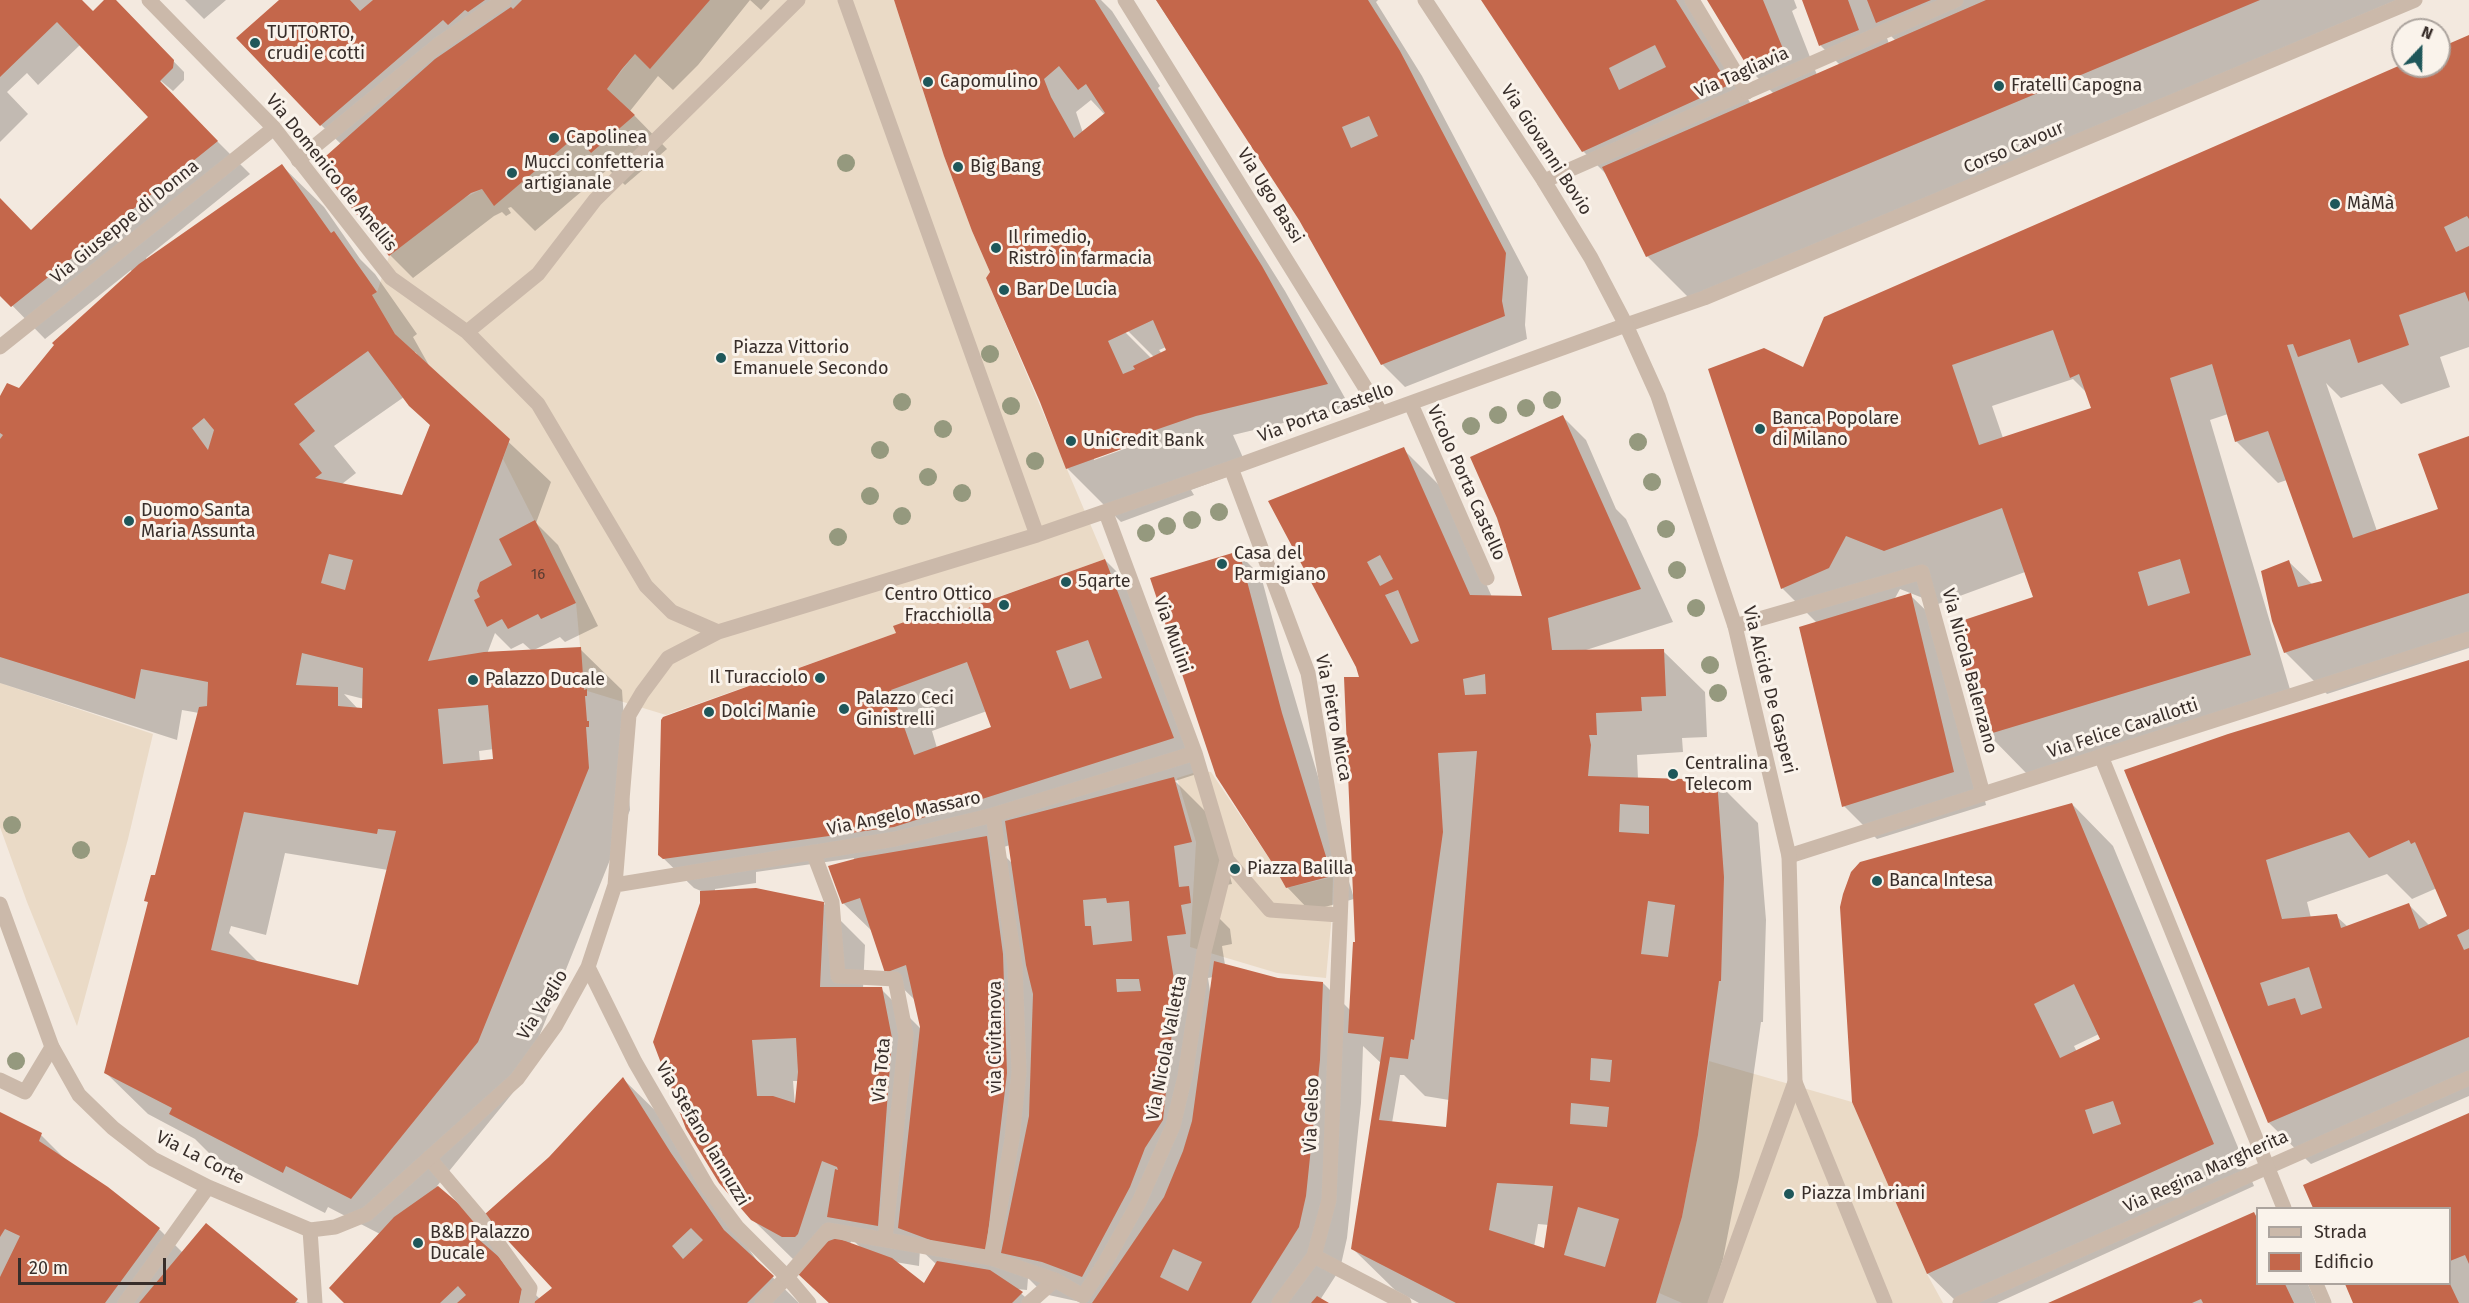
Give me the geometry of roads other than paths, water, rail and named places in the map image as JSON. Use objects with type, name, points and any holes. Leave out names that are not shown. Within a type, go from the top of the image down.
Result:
[{"type":"street","points":[[298,160],[438,45],[504,0]]},
{"type":"street","points":[[798,0],[595,200],[538,274],[467,332],[538,404],[646,586],[672,612],[718,632],[1037,535],[845,0]]},
{"type":"street","name":"Via Ugo Bassi","points":[[1125,0],[1381,413]]},
{"type":"street","name":"Via Giovanni Bovio","points":[[1425,0],[1544,181],[1591,258],[1626,325]]},
{"type":"street","points":[[1692,0],[1747,92]]},
{"type":"street","name":"Via Tagliavia","points":[[1544,181],[1956,0]]},
{"type":"street","name":"Corso Cavour","points":[[1626,325],[1726,289],[2415,0]]},
{"type":"street","name":"Via Domenico de Anellis","points":[[153,1],[274,128],[391,278],[467,332]]},
{"type":"street","name":"Via Giuseppe di Donna","points":[[0,347],[274,128]]},
{"type":"street","name":"Via Porta Castello","points":[[1037,535],[1106,513],[1626,325]]},
{"type":"street","name":"Via Alcide De Gasperi","points":[[1626,325],[1658,396],[1735,626],[1789,856],[1795,1082]]},
{"type":"street","name":"Vicolo Porta Castello","points":[[1410,404],[1486,578]]},
{"type":"street","name":"Via Pietro Micca","points":[[1231,468],[1308,674],[1342,873],[1339,915]]},
{"type":"street","name":"Via Mulini","points":[[1106,513],[1195,753],[1227,860]]},
{"type":"street","name":"Via Nicola Balenzano","points":[[1735,626],[1922,572],[1983,794]]},
{"type":"street","name":"Via Vaglio","points":[[310,1230],[335,1227],[367,1214],[517,1079],[556,1025],[588,967],[615,885],[629,715],[668,658],[718,632]]},
{"type":"street","name":"Via Felice Cavallotti","points":[[1789,856],[2469,639]]},
{"type":"street","name":"Via Angelo Massaro","points":[[615,885],[895,839],[993,816],[1195,753]]},
{"type":"street","points":[[2101,756],[2283,1207]]},
{"type":"street","name":"via Civitanova","points":[[992,1258],[1012,1139],[1019,1072],[1015,966],[993,816]]},
{"type":"street","name":"Via Tota","points":[[813,852],[832,902],[838,976],[895,979],[906,1035],[885,1240]]},
{"type":"street","points":[[1227,860],[1270,909],[1339,915]]},
{"type":"street","name":"Via Nicola Valletta","points":[[1055,1280],[1083,1296],[1106,1261],[1139,1202],[1173,1126],[1185,1076],[1204,952],[1227,860]]},
{"type":"street","name":"Via La Corte","points":[[0,904],[52,1047],[79,1095],[113,1128],[153,1159],[208,1187],[310,1230]]},
{"type":"street","name":"Via Gelso","points":[[1279,1303],[1314,1256],[1329,1200],[1339,915]]},
{"type":"street","name":"Via Stefano Iannuzzi","points":[[588,967],[635,1062],[708,1188],[737,1227],[787,1277],[809,1303]]},
{"type":"street","points":[[0,1080],[25,1092],[52,1047]]},
{"type":"street","name":"Via Regina Margherita","points":[[1960,1303],[2469,1078]]},
{"type":"street","points":[[1715,1303],[1795,1082]]},
{"type":"street","points":[[1795,1082],[1885,1303]]},
{"type":"street","points":[[429,1158],[480,1218],[530,1288],[527,1303]]},
{"type":"street","points":[[125,1303],[208,1187]]},
{"type":"street","points":[[310,1230],[315,1303]]},
{"type":"street","points":[[762,1303],[828,1230],[992,1258],[1055,1280],[1029,1303]]},
{"type":"street","points":[[1314,1256],[1404,1303]]},
{"type":"street","points":[[2316,1285],[2324,1303]]},
{"type":"place","name":"TUTTORTO, crudi e cotti","points":[[255,43]]},
{"type":"place","name":"Capomulino","points":[[928,82]]},
{"type":"place","name":"Fratelli Capogna","points":[[1999,86]]},
{"type":"place","name":"Capolinea","points":[[554,138]]},
{"type":"place","name":"Big Bang","points":[[958,167]]},
{"type":"place","name":"Mucci confetteria artigianale","points":[[512,173]]},
{"type":"place","name":"MàMà","points":[[2335,204]]},
{"type":"place","name":"Il rimedio, Ristrò in farmacia","points":[[996,248]]},
{"type":"place","name":"Bar De Lucia","points":[[1004,290]]},
{"type":"place","name":"Piazza Vittorio Emanuele Secondo","points":[[721,358]]},
{"type":"place","name":"Banca Popolare di Milano","points":[[1760,429]]},
{"type":"place","name":"UniCredit Bank","points":[[1071,441]]},
{"type":"place","name":"Duomo Santa Maria Assunta","points":[[129,521]]},
{"type":"place","name":"Casa del Parmigiano","points":[[1222,564]]},
{"type":"place","name":"5qarte","points":[[1066,582]]},
{"type":"place","name":"Centro Ottico Fracchiolla","points":[[1004,605]]},
{"type":"place","name":"Il Turacciolo","points":[[820,678]]},
{"type":"place","name":"Palazzo Ducale","points":[[473,680]]},
{"type":"place","name":"Palazzo Ceci Ginistrelli","points":[[844,709]]},
{"type":"place","name":"Dolci Manie","points":[[709,712]]},
{"type":"place","name":"Centralina Telecom","points":[[1673,774]]},
{"type":"place","name":"Piazza Balilla","points":[[1235,869]]},
{"type":"place","name":"Banca Intesa","points":[[1877,881]]},
{"type":"place","name":"Piazza Imbriani","points":[[1789,1194]]},
{"type":"place","name":"B&B Palazzo Ducale","points":[[418,1243]]}]
